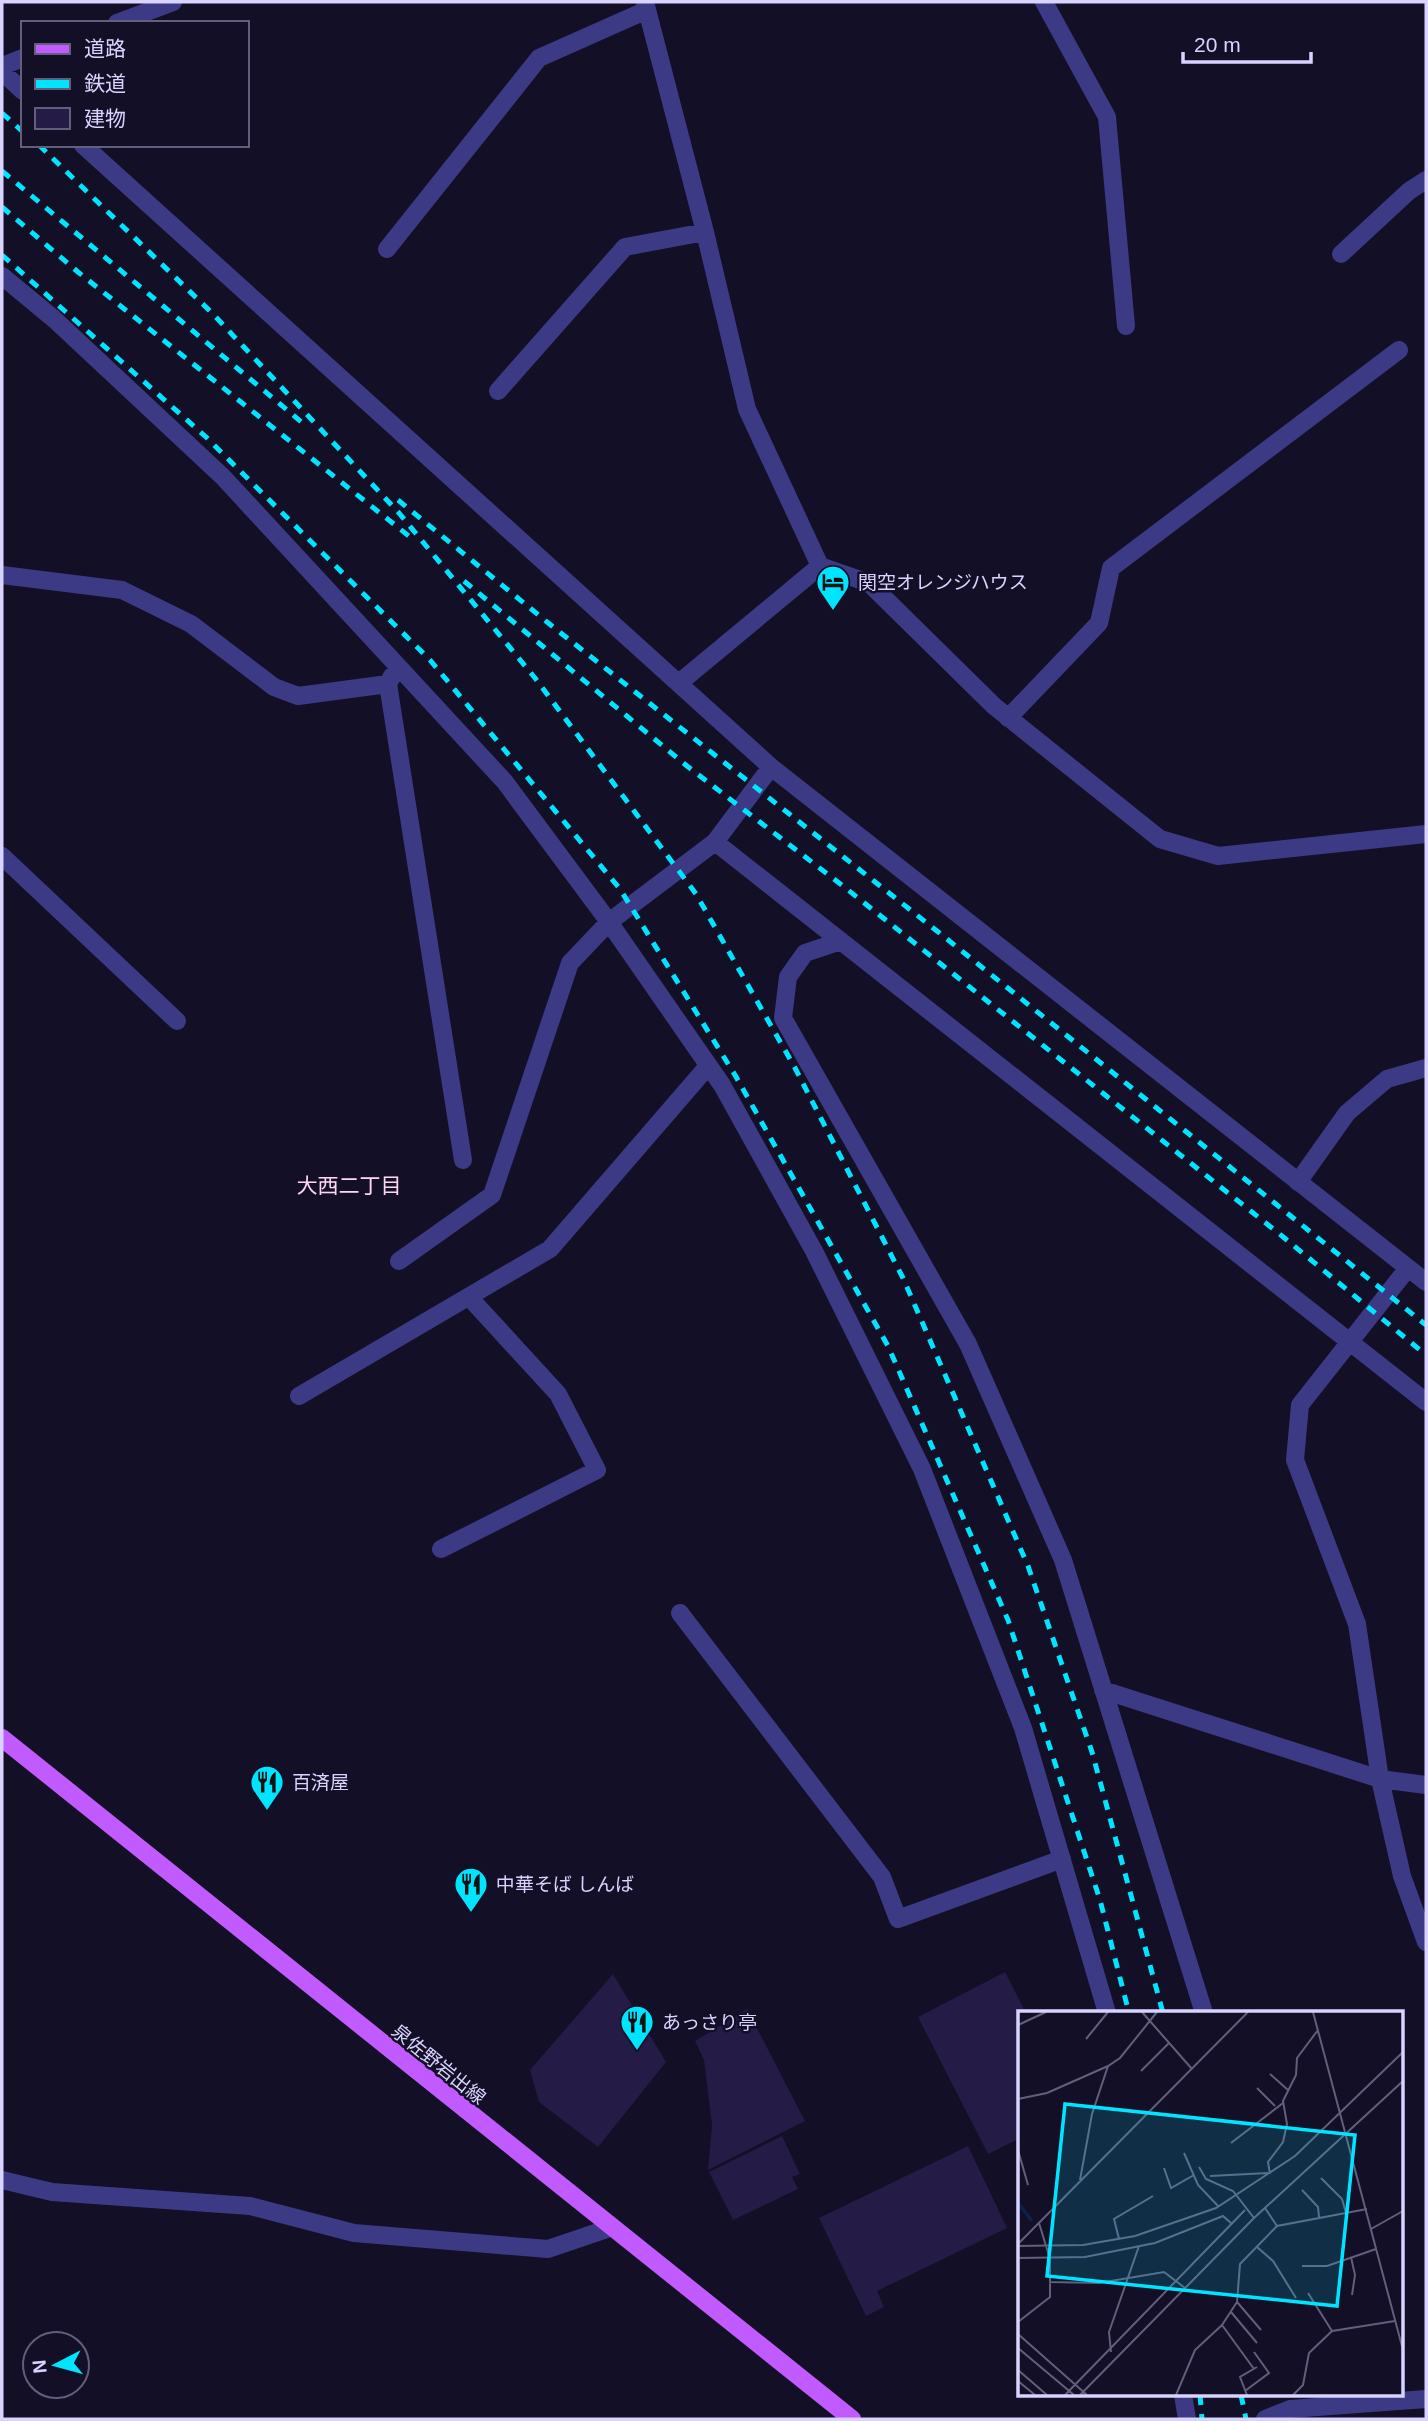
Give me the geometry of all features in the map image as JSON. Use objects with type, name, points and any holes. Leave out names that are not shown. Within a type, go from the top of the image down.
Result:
[{"type":"main road","name":"泉佐野岩出線","points":[[2,1738],[610,2228],[852,2419]]},
{"type":"street","points":[[122,21],[173,2]]},
{"type":"street","points":[[1044,2],[1107,117],[1126,326]]},
{"type":"street","points":[[387,249],[539,58],[646,6],[705,232],[747,410],[820,566],[869,583],[1008,718],[1160,839],[1218,856],[1426,834]]},
{"type":"street","points":[[2,66],[21,59]]},
{"type":"street","points":[[2,72],[21,89]]},
{"type":"street","points":[[85,147],[771,767],[1426,1282]]},
{"type":"street","points":[[1341,254],[1409,191],[1426,180]]},
{"type":"street","points":[[498,391],[625,247],[705,232]]},
{"type":"street","points":[[2,276],[54,319],[223,477],[505,782],[609,922],[722,1085],[814,1251],[922,1469],[1023,1728],[1106,2011]]},
{"type":"street","points":[[1008,718],[1099,623],[1111,568],[1399,350]]},
{"type":"street","points":[[678,683],[820,566]]},
{"type":"street","points":[[2,575],[122,590],[191,624],[274,687],[298,696],[387,684]]},
{"type":"street","points":[[398,667],[387,684],[463,1160]]},
{"type":"street","points":[[399,1261],[492,1195],[570,963],[609,922],[715,842],[771,767]]},
{"type":"street","points":[[715,842],[1426,1402]]},
{"type":"street","points":[[2,856],[177,1021]]},
{"type":"street","points":[[841,941],[805,953],[788,977],[783,1018],[968,1344],[1063,1560],[1203,2011]]},
{"type":"street","points":[[299,1396],[550,1250],[708,1066]]},
{"type":"street","points":[[1298,1182],[1347,1113],[1387,1079],[1426,1068]]},
{"type":"street","points":[[1408,1268],[1300,1405],[1295,1460],[1357,1624],[1380,1779],[1402,1875],[1426,1942]]},
{"type":"street","points":[[442,1549],[597,1470],[558,1394],[469,1297]]},
{"type":"street","points":[[680,1614],[882,1877],[898,1919],[1062,1859]]},
{"type":"street","points":[[1103,1690],[1380,1779],[1426,1785]]},
{"type":"street","points":[[2,2180],[52,2192],[250,2206],[354,2233],[535,2248],[548,2249],[610,2228]]},
{"type":"street","points":[[1183,2396],[1187,2419]]},
{"type":"street","points":[[1265,2419],[1289,2408],[1426,2399]]},
{"type":"building","points":[[1005,1972],[1025,2011],[1018,2011],[1018,2139],[988,2154],[918,2017]]},
{"type":"building","points":[[613,1974],[666,2062],[598,2147],[539,2102],[530,2070]]},
{"type":"building","points":[[747,2009],[805,2121],[708,2170],[712,2125],[704,2060],[695,2041]]},
{"type":"building","points":[[782,2136],[800,2174],[792,2177],[798,2189],[733,2220],[709,2172]]},
{"type":"building","points":[[968,2146],[1007,2228],[877,2291],[884,2307],[866,2316],[819,2218]]},
{"type":"railway","points":[[2,113],[21,130]]},
{"type":"railway","points":[[41,147],[213,314],[399,513],[535,678],[696,894],[794,1066],[903,1278],[1028,1566],[1092,1752],[1162,2011]]},
{"type":"railway","points":[[2,171],[305,425]]},
{"type":"railway","points":[[2,207],[78,272],[410,537]]},
{"type":"railway","points":[[2,255],[206,437],[430,660],[620,889],[735,1075],[888,1346],[1008,1620],[1100,1900],[1128,2011]]},
{"type":"railway","points":[[398,500],[1426,1325]]},
{"type":"railway","points":[[464,581],[687,766],[843,886],[1282,1236],[1426,1355]]},
{"type":"railway","points":[[1200,2396],[1202,2419]]},
{"type":"railway","points":[[1241,2396],[1246,2419]]},
{"type":"place","name":"関空オレンジハウス","points":[[833,612]]},
{"type":"place","name":"百済屋","points":[[267,1812]]},
{"type":"place","name":"中華そば しんば","points":[[471,1914]]},
{"type":"place","name":"あっさり亭","points":[[637,2052]]},
{"type":"district","name":"大西二丁目","points":[[349,1186]]}]
